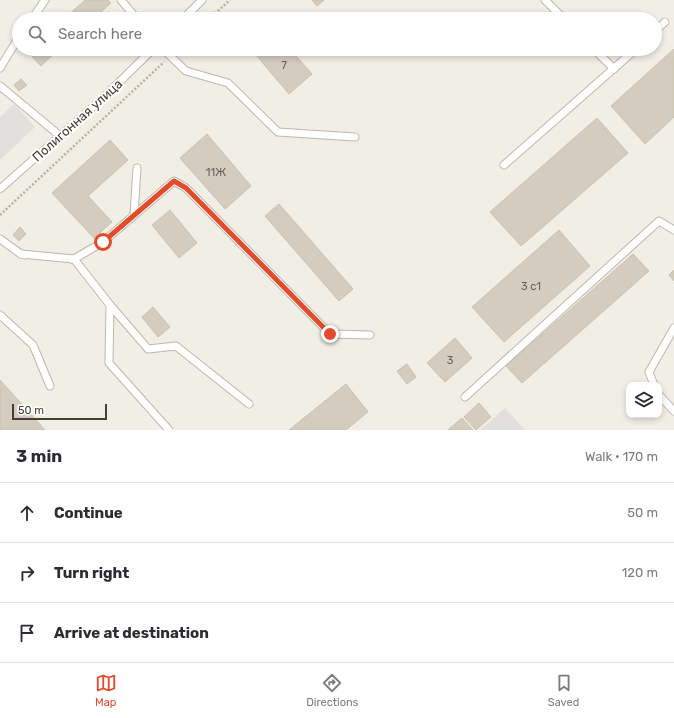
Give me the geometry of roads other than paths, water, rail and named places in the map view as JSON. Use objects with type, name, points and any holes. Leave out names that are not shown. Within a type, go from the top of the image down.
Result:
[{"type":"lane","points":[[37,12],[45,0]]},
{"type":"lane","points":[[121,0],[131,12]]},
{"type":"lane","points":[[190,12],[202,0]]},
{"type":"lane","points":[[545,0],[557,12]]},
{"type":"lane","points":[[662,25],[665,22]]},
{"type":"lane","points":[[0,68],[12,48]]},
{"type":"lane","name":"Полигонная улица","points":[[0,189],[102,98],[145,56]]},
{"type":"lane","points":[[170,56],[186,72],[228,84],[278,132],[355,137]]},
{"type":"lane","points":[[601,56],[614,69]]},
{"type":"lane","points":[[504,165],[628,56]]},
{"type":"lane","points":[[0,86],[59,135]]},
{"type":"lane","points":[[134,214],[137,168]]},
{"type":"lane","points":[[0,239],[21,254],[74,259],[103,242],[174,181],[186,188],[330,334],[370,335]]},
{"type":"lane","points":[[465,397],[659,221],[674,230]]},
{"type":"lane","points":[[74,259],[110,305],[148,349],[176,346],[248,404]]},
{"type":"lane","points":[[110,305],[109,363],[170,430]]},
{"type":"lane","points":[[0,315],[33,345],[50,386]]},
{"type":"lane","points":[[653,382],[649,372],[674,328]]},
{"type":"lane","points":[[662,398],[674,411]]}]
